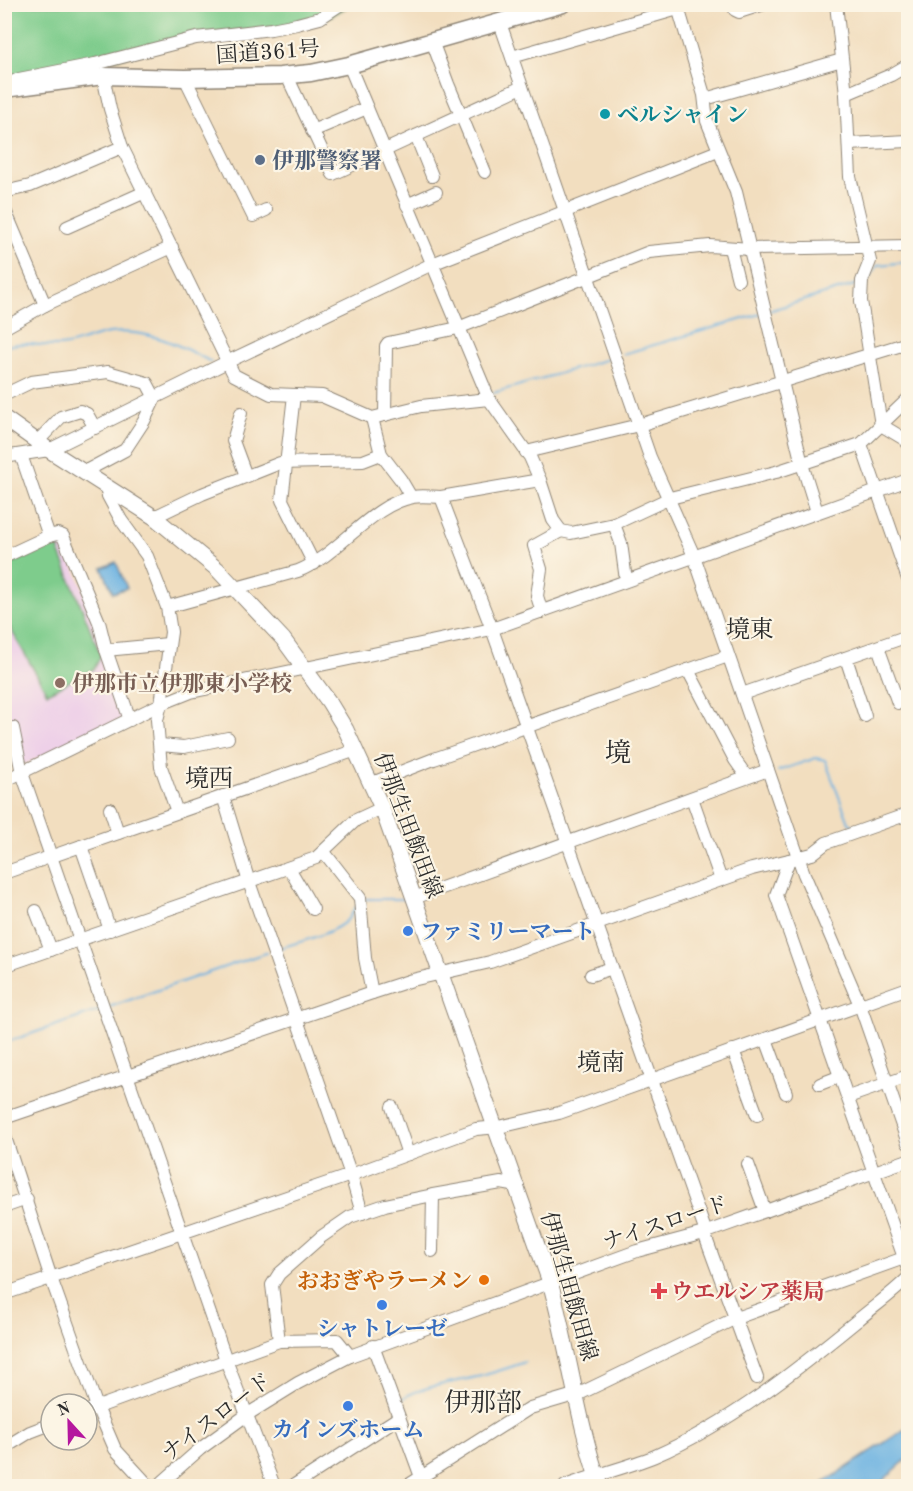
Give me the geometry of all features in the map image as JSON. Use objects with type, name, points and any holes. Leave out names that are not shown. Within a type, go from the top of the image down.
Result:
[{"type":"highway","name":"国道361号","points":[[4,88],[103,76],[184,78],[287,76],[350,65],[563,4]]},
{"type":"main road","name":"伊那生田飯田線","points":[[4,418],[43,446],[154,517],[195,550],[236,588],[283,639],[330,702],[356,750],[382,808],[518,1186],[564,1330],[584,1435],[598,1481]]},
{"type":"street","points":[[4,88],[19,79],[95,64],[196,38],[297,24],[320,18],[341,4]]},
{"type":"street","points":[[734,4],[735,10],[740,12],[764,4]]},
{"type":"street","points":[[836,4],[846,94],[850,177],[870,261],[862,283],[861,302],[881,425]]},
{"type":"street","points":[[512,57],[677,7],[705,99],[707,121],[736,192],[801,464],[817,512]]},
{"type":"street","points":[[500,23],[650,457],[694,556],[768,770],[794,859],[810,890],[860,1005],[909,1143]]},
{"type":"street","points":[[432,41],[485,172]]},
{"type":"street","points":[[705,99],[842,60]]},
{"type":"street","points":[[350,65],[488,396],[526,452],[540,480],[553,520],[561,531]]},
{"type":"street","points":[[846,94],[909,65]]},
{"type":"street","points":[[103,76],[122,147],[234,375],[270,394],[322,396],[372,418],[385,412],[488,396]]},
{"type":"street","points":[[287,76],[333,174],[522,87]]},
{"type":"street","points":[[184,78],[253,216],[266,210]]},
{"type":"street","points":[[312,131],[367,108]]},
{"type":"street","points":[[416,136],[432,176]]},
{"type":"street","points":[[849,144],[909,141]]},
{"type":"street","points":[[4,192],[30,186],[122,147]]},
{"type":"street","points":[[4,457],[21,455],[94,428],[432,264],[718,151]]},
{"type":"street","points":[[67,227],[145,192]]},
{"type":"street","points":[[407,205],[436,192]]},
{"type":"street","points":[[4,208],[45,304]]},
{"type":"street","points":[[385,412],[386,346],[388,343],[458,328],[649,252],[710,246],[750,249],[909,246]]},
{"type":"street","points":[[4,328],[45,304],[172,247]]},
{"type":"street","points":[[730,248],[738,280]]},
{"type":"street","points":[[526,452],[639,425],[909,343]]},
{"type":"street","points":[[4,395],[31,382],[108,372],[147,382],[155,398]]},
{"type":"street","points":[[294,395],[282,500],[314,564]]},
{"type":"street","points":[[84,472],[125,450],[144,421],[155,398]]},
{"type":"street","points":[[543,612],[537,596],[541,569],[534,546],[561,531],[571,533],[614,524],[670,498],[705,491],[801,464],[861,444],[909,399]]},
{"type":"street","points":[[43,446],[62,417],[80,411],[87,414],[94,428]]},
{"type":"street","points":[[241,413],[233,441],[246,476]]},
{"type":"street","points":[[372,418],[381,454],[411,497]]},
{"type":"street","points":[[881,425],[909,444]]},
{"type":"street","points":[[861,444],[909,579]]},
{"type":"street","points":[[154,517],[202,494],[285,463],[363,460],[381,454]]},
{"type":"street","points":[[21,455],[50,536]]},
{"type":"street","points":[[167,607],[298,571],[314,564],[393,503],[411,497],[441,497],[540,480]]},
{"type":"street","points":[[4,781],[161,704],[191,692],[304,666],[492,629],[909,480]]},
{"type":"street","points":[[113,491],[108,496],[121,520],[147,556],[167,607],[171,632],[157,720],[161,767],[177,812]]},
{"type":"street","points":[[441,497],[492,629],[757,1378]]},
{"type":"street","points":[[614,524],[621,543],[626,580]]},
{"type":"street","points":[[4,557],[50,536],[57,534],[63,536],[99,622],[130,720]]},
{"type":"street","points":[[742,694],[909,636]]},
{"type":"street","points":[[106,650],[168,644]]},
{"type":"street","points":[[878,647],[898,703]]},
{"type":"street","points":[[372,783],[728,656]]},
{"type":"street","points":[[846,658],[865,716]]},
{"type":"street","points":[[688,670],[735,760],[747,777]]},
{"type":"street","points":[[4,730],[13,728],[22,773],[226,1359],[273,1486]]},
{"type":"street","points":[[160,745],[184,747],[228,738]]},
{"type":"street","points":[[4,873],[356,750]]},
{"type":"street","points":[[414,898],[693,800],[768,770]]},
{"type":"street","points":[[223,796],[249,882],[351,1175],[362,1213]]},
{"type":"street","points":[[693,800],[721,880]]},
{"type":"street","points":[[4,966],[316,858],[356,820],[382,808]]},
{"type":"street","points":[[110,809],[118,833]]},
{"type":"street","points":[[4,1118],[372,993],[412,980],[490,962],[752,869],[812,854],[826,843],[909,814]]},
{"type":"street","points":[[81,846],[110,930]]},
{"type":"street","points":[[324,852],[360,899],[365,958],[372,993]]},
{"type":"street","points":[[407,1486],[530,1408],[575,1395],[736,1318],[906,1263],[776,895],[794,859]]},
{"type":"street","points":[[289,868],[313,909]]},
{"type":"street","points":[[36,910],[51,950]]},
{"type":"street","points":[[591,975],[612,968]]},
{"type":"street","points":[[4,1294],[351,1175],[476,1129],[559,1113],[909,988]]},
{"type":"street","points":[[766,1039],[786,1093]]},
{"type":"street","points":[[733,1050],[757,1115]]},
{"type":"street","points":[[820,1084],[840,1076]]},
{"type":"street","points":[[848,1098],[909,1076]]},
{"type":"street","points":[[392,1107],[408,1154]]},
{"type":"street","points":[[4,1134],[27,1199],[87,1392]]},
{"type":"street","name":"ナイスロード","points":[[158,1486],[200,1449],[248,1414],[298,1383],[373,1346],[637,1251],[704,1233],[909,1160]]},
{"type":"street","points":[[748,1164],[765,1211]]},
{"type":"street","points":[[279,1341],[272,1286],[279,1274],[321,1237],[350,1217],[385,1205],[432,1195],[501,1183],[518,1186]]},
{"type":"street","points":[[432,1195],[432,1251]]},
{"type":"street","points":[[4,1207],[27,1199]]},
{"type":"street","points":[[565,1486],[598,1481],[705,1430],[812,1358],[909,1278]]},
{"type":"street","points":[[99,1406],[279,1341],[337,1340],[350,1356]]},
{"type":"street","points":[[373,1346],[421,1478]]},
{"type":"street","points":[[293,1486],[398,1418]]},
{"type":"street","points":[[99,1421],[115,1449],[149,1486]]},
{"type":"street","points":[[4,1448],[39,1429]]},
{"type":"shaded area","name":"伊那市立伊那東小学校","points":[[55,537],[62,539],[97,621],[127,717],[23,765],[5,727],[4,561]]},
{"type":"green space","points":[[5,5],[351,5],[322,21],[196,42],[5,81]]},
{"type":"green space","points":[[56,543],[101,656],[94,669],[47,693],[5,619],[5,566]]},
{"type":"water","points":[[116,562],[127,588],[113,593],[102,568]]},
{"type":"water","points":[[908,1427],[908,1458],[877,1486],[819,1486]]},
{"type":"waterway","points":[[870,277],[878,265],[908,262]]},
{"type":"waterway","points":[[768,311],[858,284]]},
{"type":"waterway","points":[[623,354],[760,314]]},
{"type":"waterway","points":[[4,348],[17,344],[66,345],[104,334],[123,332],[150,335],[162,339],[211,362]]},
{"type":"waterway","points":[[490,394],[608,359]]},
{"type":"waterway","points":[[778,771],[816,758],[825,760],[849,823],[855,827]]},
{"type":"waterway","points":[[363,899],[408,899]]},
{"type":"waterway","points":[[276,949],[334,929],[348,919],[356,907]]},
{"type":"waterway","points":[[109,1007],[268,952]]},
{"type":"waterway","points":[[4,1043],[101,1010]]},
{"type":"waterway","points":[[398,1403],[404,1397],[425,1389],[485,1375],[525,1362]]},
{"type":"waterway","points":[[280,1486],[317,1464]]},
{"type":"place","name":"ベルシャイン","points":[[605,114]]},
{"type":"place","name":"伊那警察署","points":[[260,160]]},
{"type":"place","name":"伊那市立伊那東小学校","points":[[60,683]]},
{"type":"place","name":"ファミリーマート","points":[[408,931]]},
{"type":"place","name":"おおぎやラーメン","points":[[484,1280]]},
{"type":"place","name":"ウエルシア薬局","points":[[659,1291]]},
{"type":"place","name":"シャトレーゼ","points":[[382,1305]]},
{"type":"place","name":"カインズホーム","points":[[348,1406]]},
{"type":"district","name":"境東","points":[[750,629]]},
{"type":"district","name":"境","points":[[618,752]]},
{"type":"district","name":"境西","points":[[209,778]]},
{"type":"district","name":"境南","points":[[601,1062]]},
{"type":"district","name":"伊那部","points":[[483,1402]]}]
